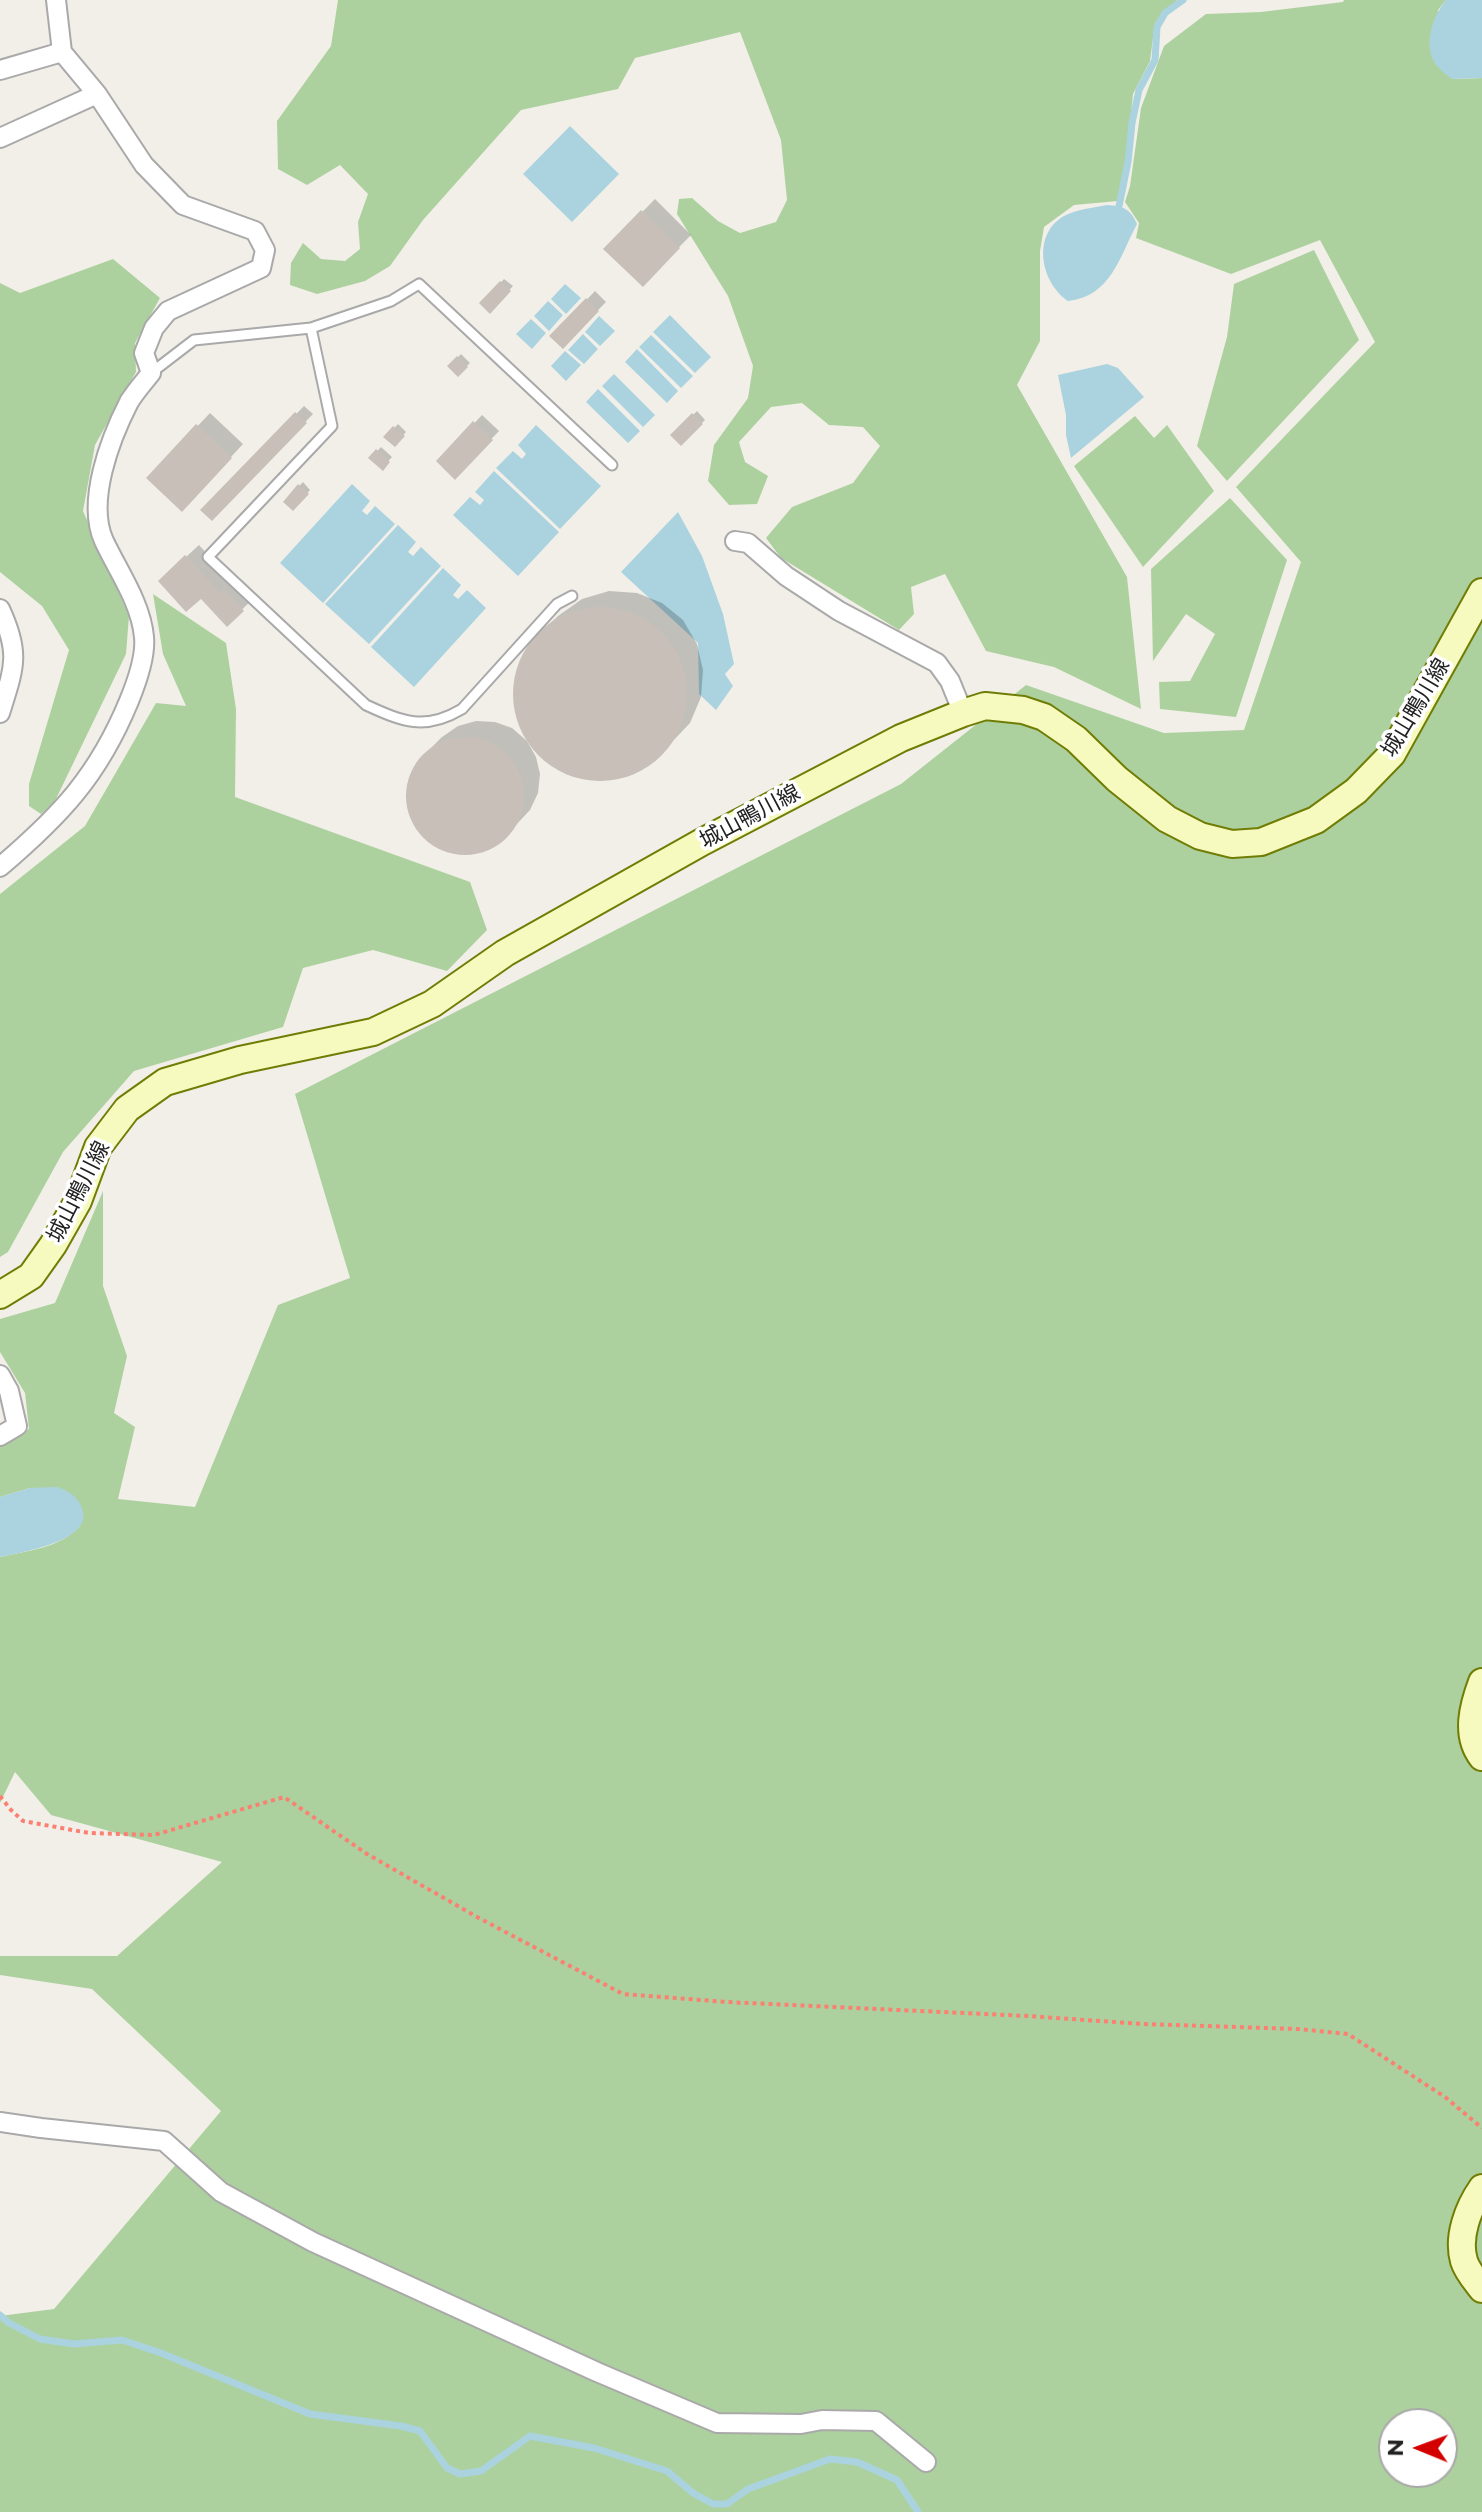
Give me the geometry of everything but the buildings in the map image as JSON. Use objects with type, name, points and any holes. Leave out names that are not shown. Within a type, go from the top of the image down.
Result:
[{"type":"main road","name":"城山鴨川線","points":[[0,1295],[31,1276],[53,1245],[78,1201],[98,1147],[127,1109],[165,1082],[240,1060],[373,1032],[432,1004],[505,953],[702,842],[901,738],[963,713],[985,706],[1023,710],[1044,717],[1076,739],[1117,779],[1167,819],[1200,836],[1232,844],[1261,842],[1316,820],[1356,791],[1392,754],[1482,592]]},
{"type":"main road","points":[[1482,1682],[1472,1708],[1473,1736],[1482,1757]]},
{"type":"main road","points":[[1482,2188],[1466,2219],[1462,2239],[1464,2262],[1482,2289]]},
{"type":"street","points":[[0,867],[40,833],[82,787],[114,737],[137,680],[144,638],[135,604],[102,537],[96,508],[103,469],[130,401],[151,373],[144,353],[154,328],[168,311],[261,268],[265,250],[255,231],[183,205],[144,165],[97,94],[62,52],[56,0]]},
{"type":"street","points":[[0,70],[62,52]]},
{"type":"street","points":[[0,138],[97,94]]},
{"type":"street","points":[[735,541],[748,543],[786,576],[839,611],[937,663],[950,681],[963,713]]},
{"type":"street","points":[[0,609],[15,649],[14,669],[0,713]]},
{"type":"street","points":[[0,1375],[9,1391],[17,1426],[0,1436]]},
{"type":"street","points":[[0,2122],[164,2141],[221,2192],[313,2242],[624,2384],[717,2423],[876,2421],[926,2462]]},
{"type":"lane","points":[[151,373],[194,340],[311,328],[391,301],[419,284],[612,465]]},
{"type":"lane","points":[[311,328],[332,426],[208,557],[366,705],[389,716],[425,723],[442,721],[462,709],[557,604],[572,596]]},
{"type":"path","points":[[0,1796],[23,1821],[89,1833],[154,1835],[284,1797],[367,1854],[477,1917],[623,1994],[1348,2034],[1445,2097],[1482,2128]]},
{"type":"green space","points":[[338,0],[1177,0],[1155,23],[1150,61],[1133,94],[1123,192],[1118,201],[1074,205],[1044,227],[1040,251],[1040,341],[1017,385],[1127,577],[1141,709],[1054,667],[986,651],[945,574],[911,587],[914,614],[899,630],[781,558],[766,538],[792,507],[853,483],[880,446],[863,427],[829,425],[802,403],[771,407],[739,442],[745,462],[768,476],[757,504],[729,505],[708,481],[714,445],[748,398],[753,366],[728,296],[677,214],[679,199],[692,198],[718,221],[740,233],[776,222],[787,200],[781,140],[740,32],[635,58],[618,89],[521,110],[423,220],[390,266],[365,281],[317,294],[290,285],[291,263],[303,243],[321,259],[345,261],[360,249],[358,222],[368,194],[340,165],[307,185],[278,169],[277,121],[331,46]]},
{"type":"green space","points":[[1344,0],[1446,0],[1438,10],[1452,79],[1482,78],[1482,2512],[0,2512],[0,2316],[54,2309],[221,2111],[92,1989],[0,1975],[0,1956],[117,1956],[222,1862],[51,1815],[15,1772],[0,1803],[0,1557],[53,1544],[79,1527],[30,1488],[0,1497],[0,1444],[29,1429],[25,1393],[0,1352],[0,1319],[55,1303],[103,1191],[103,1286],[127,1356],[114,1413],[135,1427],[118,1499],[195,1507],[278,1305],[350,1278],[295,1094],[901,784],[1026,685],[1164,733],[1244,730],[1301,562],[1236,487],[1375,342],[1320,240],[1231,274],[1136,238],[1139,223],[1125,202],[1141,108],[1164,46],[1206,14],[1261,12]]},
{"type":"green space","points":[[1314,250],[1359,340],[1227,481],[1197,446],[1227,337],[1234,284]]},
{"type":"green space","points":[[113,259],[160,298],[135,343],[136,372],[95,445],[83,511],[129,616],[126,654],[54,803],[41,814],[29,806],[29,784],[69,650],[42,606],[0,572],[0,283],[20,293]]},
{"type":"green space","points":[[1135,416],[1154,438],[1167,425],[1214,491],[1143,567],[1074,466]]},
{"type":"green space","points":[[1230,498],[1287,560],[1236,717],[1160,709],[1159,682],[1190,681],[1215,634],[1186,614],[1153,661],[1151,569]]},
{"type":"green space","points":[[153,594],[226,643],[236,709],[235,797],[470,882],[487,930],[447,971],[373,950],[303,968],[283,1027],[134,1071],[63,1152],[8,1252],[0,1257],[0,894],[85,826],[156,703],[186,706],[163,654]]},
{"type":"water","points":[[1446,0],[1482,0],[1482,78],[1452,79],[1433,58],[1431,32]]},
{"type":"water","points":[[570,126],[619,174],[572,222],[523,174]]},
{"type":"water","points":[[1107,205],[1126,209],[1137,224],[1119,262],[1104,283],[1083,298],[1068,301],[1051,283],[1046,271],[1044,246],[1047,235],[1064,216]]},
{"type":"water","points":[[565,284],[581,298],[566,314],[551,299]]},
{"type":"water","points":[[548,301],[563,315],[549,331],[534,316]]},
{"type":"water","points":[[670,315],[711,357],[695,373],[653,332]]},
{"type":"water","points":[[599,316],[615,331],[600,346],[585,332]]},
{"type":"water","points":[[531,319],[546,333],[532,349],[516,334]]},
{"type":"water","points":[[583,334],[598,349],[584,364],[568,350]]},
{"type":"water","points":[[651,335],[693,376],[681,388],[639,347]]},
{"type":"water","points":[[637,349],[678,391],[667,403],[625,362]]},
{"type":"water","points":[[565,351],[581,365],[566,381],[551,366]]},
{"type":"water","points":[[1107,364],[1118,368],[1144,397],[1071,458],[1058,375]]},
{"type":"water","points":[[614,374],[655,415],[643,427],[602,386]]},
{"type":"water","points":[[598,389],[640,431],[628,443],[586,402]]},
{"type":"water","points":[[536,425],[601,486],[560,529],[496,468],[513,451],[522,459],[526,454],[518,445]]},
{"type":"water","points":[[494,471],[559,532],[518,576],[453,515],[470,497],[480,505],[484,500],[475,492]]},
{"type":"water","points":[[352,484],[370,501],[362,511],[367,515],[375,506],[395,524],[323,603],[280,563]]},
{"type":"water","points":[[678,512],[702,556],[723,614],[734,664],[725,674],[733,686],[716,710],[699,694],[698,643],[621,572]]},
{"type":"water","points":[[398,525],[416,542],[408,552],[413,556],[421,547],[441,566],[369,644],[325,604]]},
{"type":"water","points":[[443,568],[461,585],[453,595],[458,599],[467,590],[486,608],[414,687],[371,647]]},
{"type":"water","points":[[57,1487],[71,1494],[81,1506],[83,1518],[78,1528],[55,1543],[0,1557],[0,1497],[30,1488]]},
{"type":"waterway","points":[[1118,211],[1139,90],[1155,60],[1157,27],[1165,13],[1183,0]]},
{"type":"waterway","points":[[0,2315],[40,2339],[74,2344],[122,2340],[310,2414],[420,2431],[447,2468],[460,2474],[481,2471],[530,2436],[594,2448],[667,2471],[693,2493],[713,2504],[727,2504],[748,2489],[830,2459],[857,2462],[897,2480],[918,2512]]}]
